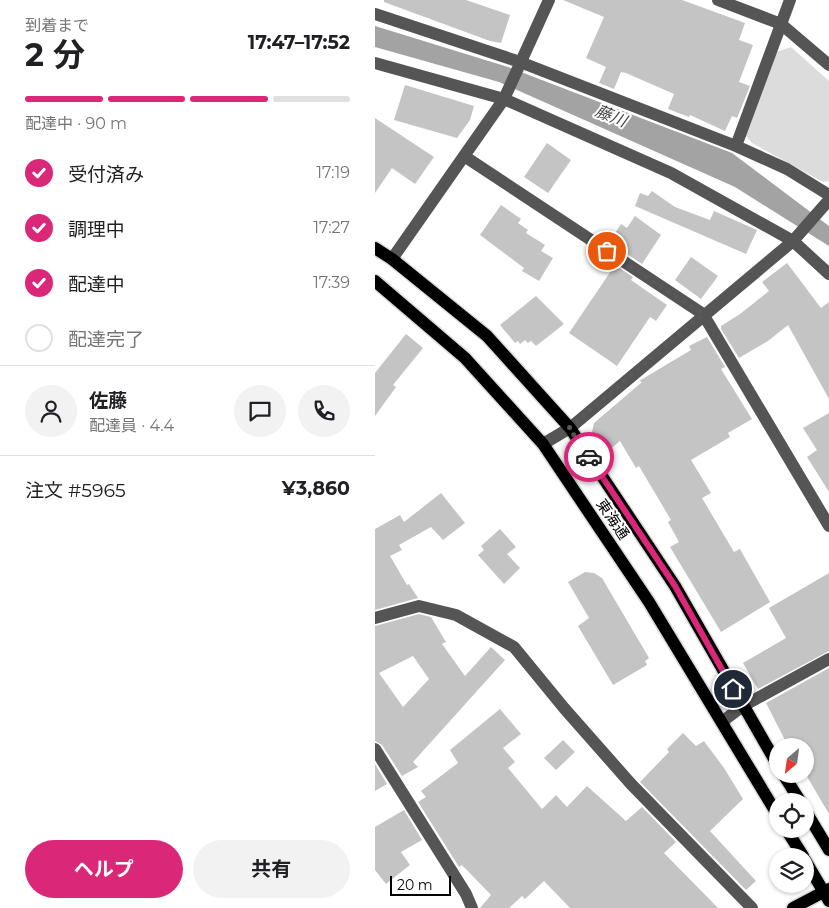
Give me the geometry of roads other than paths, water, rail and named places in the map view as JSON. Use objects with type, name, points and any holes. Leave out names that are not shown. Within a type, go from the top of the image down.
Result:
[{"type":"main road","name":"東海通","points":[[375,248],[392,259],[487,336],[569,428],[675,586],[769,750]]},
{"type":"main road","name":"東海通","points":[[377,285],[465,358],[543,444],[649,602],[723,721],[769,800]]},
{"type":"main road","points":[[814,825],[829,850]]},
{"type":"main road","points":[[793,908],[827,894],[814,874]]},
{"type":"street","points":[[392,259],[505,96],[549,0]]},
{"type":"street","points":[[718,0],[781,24],[829,65]]},
{"type":"street","points":[[736,146],[790,0]]},
{"type":"street","points":[[375,14],[519,65],[736,146],[787,169],[828,200],[797,237],[569,428],[543,444]]},
{"type":"street","points":[[375,62],[505,96],[671,173],[797,237],[829,274]]},
{"type":"street","points":[[463,156],[703,314],[829,526]]},
{"type":"street","points":[[375,618],[419,606],[456,615],[514,647],[563,708],[631,784],[752,908]]},
{"type":"street","points":[[723,721],[743,706],[829,660]]},
{"type":"street","points":[[375,749],[466,894],[472,908]]},
{"type":"water","name":"藤川","points":[[375,26],[508,67],[732,153],[829,226],[829,246],[735,187],[499,82],[375,47]]}]
